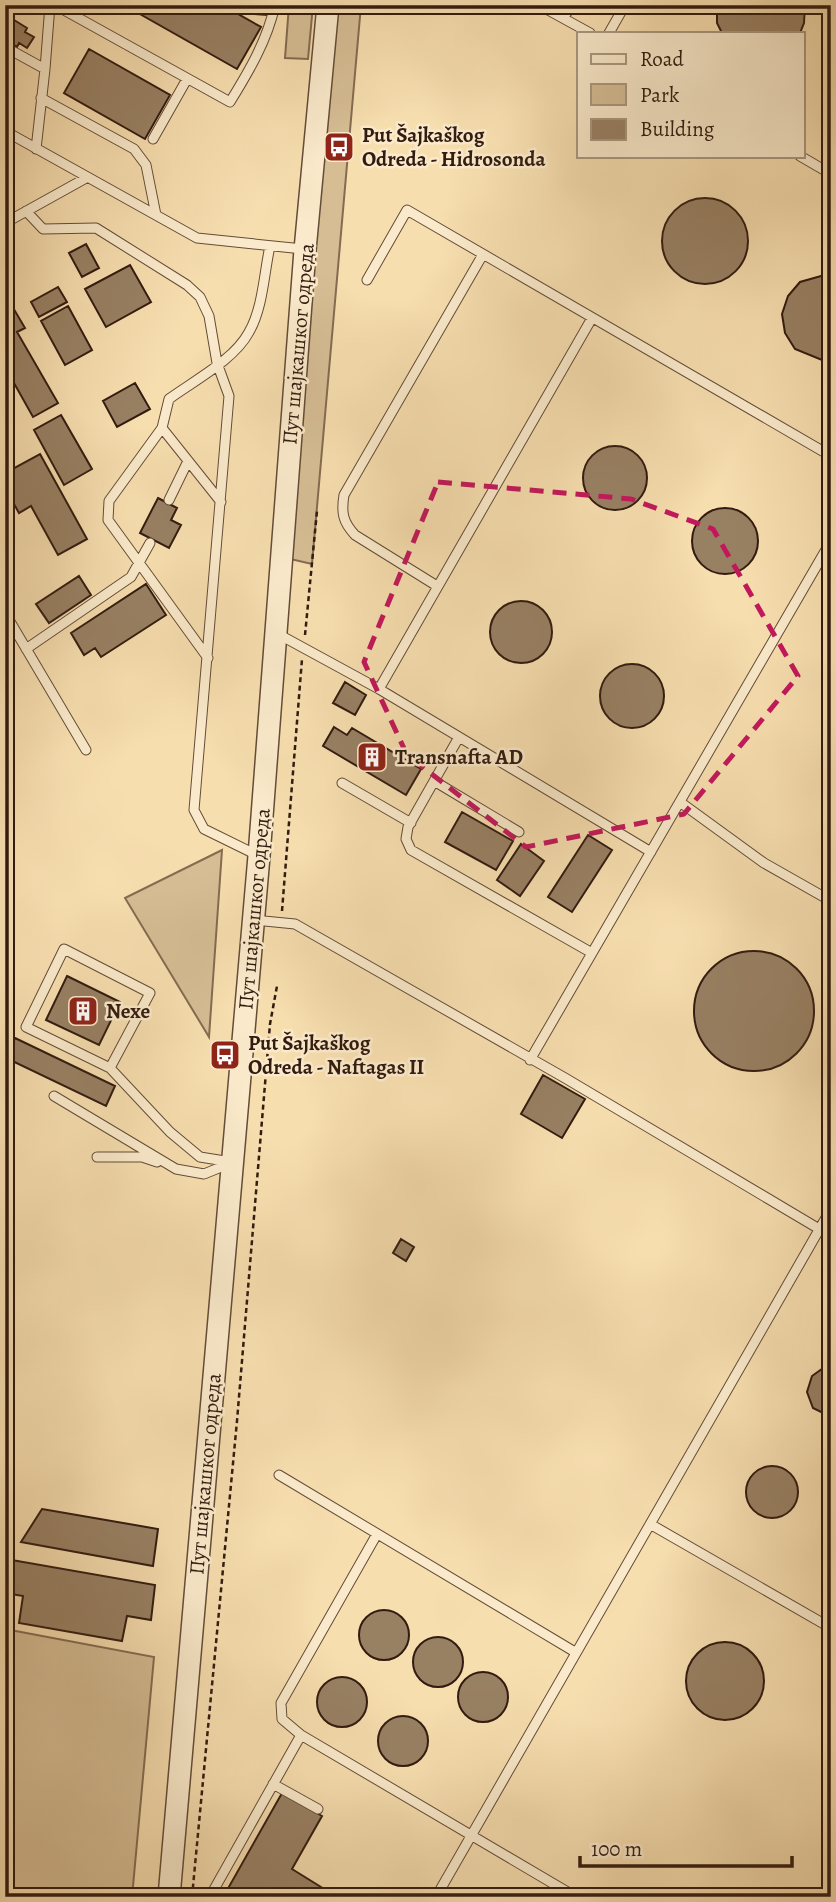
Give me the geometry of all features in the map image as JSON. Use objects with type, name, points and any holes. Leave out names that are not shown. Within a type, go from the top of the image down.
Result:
[{"type":"street","name":"Пут шајкашког одреда","points":[[169,1897],[259,856],[305,250],[328,5]]},
{"type":"lane","points":[[36,149],[52,5],[230,102],[252,66],[270,26],[275,5]]},
{"type":"lane","points":[[539,5],[588,32]]},
{"type":"lane","points":[[563,18],[572,5]]},
{"type":"lane","points":[[610,32],[625,5]]},
{"type":"lane","points":[[5,47],[45,69]]},
{"type":"lane","points":[[153,139],[187,79]]},
{"type":"lane","points":[[41,98],[134,149],[146,165],[156,215]]},
{"type":"lane","points":[[5,131],[197,239],[305,250]]},
{"type":"lane","points":[[803,158],[831,174]]},
{"type":"lane","points":[[5,223],[86,178]]},
{"type":"lane","points":[[367,280],[407,210],[482,256],[831,456]]},
{"type":"lane","points":[[26,211],[43,229],[96,228],[187,285],[200,298],[209,316],[217,363],[229,396],[194,810],[204,829],[259,856]]},
{"type":"lane","points":[[208,658],[108,520],[107,510],[109,501],[162,428],[169,398],[236,350],[249,333],[256,317],[270,246]]},
{"type":"lane","points":[[437,586],[355,535],[345,524],[341,511],[344,495],[482,256]]},
{"type":"lane","points":[[379,689],[592,318]]},
{"type":"lane","points":[[162,428],[221,502]]},
{"type":"lane","points":[[169,500],[188,461]]},
{"type":"lane","points":[[530,1060],[831,541]]},
{"type":"lane","points":[[26,649],[131,577],[150,543]]},
{"type":"lane","points":[[820,560],[831,566]]},
{"type":"lane","points":[[5,612],[86,750]]},
{"type":"lane","points":[[188,631],[205,630],[211,625]]},
{"type":"lane","points":[[275,632],[379,689],[651,852]]},
{"type":"lane","points":[[459,737],[411,823],[407,839],[411,850],[419,857],[592,953]]},
{"type":"lane","points":[[434,781],[519,832]]},
{"type":"lane","points":[[342,783],[411,823]]},
{"type":"lane","points":[[680,802],[764,863],[831,901]]},
{"type":"lane","points":[[253,920],[295,924],[831,1236]]},
{"type":"lane","points":[[110,1068],[150,993],[64,950],[26,1027],[110,1068],[170,1132],[200,1157],[233,1162]]},
{"type":"lane","points":[[54,1096],[176,1169]]},
{"type":"lane","points":[[97,1157],[142,1157],[176,1169],[204,1174],[233,1162]]},
{"type":"lane","points":[[436,1897],[831,1209]]},
{"type":"lane","points":[[279,1475],[575,1652]]},
{"type":"lane","points":[[650,1524],[831,1628]]},
{"type":"lane","points":[[377,1534],[281,1703],[282,1719],[302,1735],[576,1897]]},
{"type":"lane","points":[[218,1897],[212,1894],[302,1735]]},
{"type":"lane","points":[[274,1784],[318,1809]]},
{"type":"path","points":[[281,921],[317,511]]},
{"type":"path","points":[[192,1897],[237,1421],[270,1024],[277,986]]},
{"type":"highlighted area","points":[[438,482],[631,499],[713,529],[798,676],[684,814],[526,847],[407,755],[364,662]]},
{"type":"green space","points":[[289,5],[313,5],[308,59],[285,58]]},
{"type":"green space","points":[[337,5],[361,5],[312,564],[286,558]]},
{"type":"green space","points":[[222,850],[209,1037],[125,898]]},
{"type":"green space","points":[[5,1629],[154,1657],[132,1897],[5,1897]]},
{"type":"building","points":[[124,5],[222,5],[261,27],[237,69]]},
{"type":"building","points":[[243,5],[267,5],[267,15],[242,13]]},
{"type":"building","points":[[717,5],[805,5],[800,32],[722,32],[717,23]]},
{"type":"building","points":[[6,15],[27,28],[25,32],[34,37],[27,48],[19,43],[17,47],[5,39]]},
{"type":"building","points":[[89,49],[170,95],[145,139],[64,93]]},
{"type":"building","points":[[705,198],[729,205],[741,217],[748,241],[741,265],[729,277],[705,284],[681,277],[669,265],[662,241],[669,217],[681,205]]},
{"type":"building","points":[[86,244],[99,268],[82,277],[69,253]]},
{"type":"building","points":[[130,265],[151,302],[106,327],[85,289]]},
{"type":"building","points":[[831,275],[831,360],[822,360],[795,349],[785,333],[782,314],[788,296],[800,282]]},
{"type":"building","points":[[58,287],[67,302],[39,317],[31,302]]},
{"type":"building","points":[[5,294],[25,328],[17,332],[58,403],[33,417],[5,367]]},
{"type":"building","points":[[68,306],[92,350],[65,365],[41,321]]},
{"type":"building","points":[[135,383],[150,409],[117,427],[103,401]]},
{"type":"building","points":[[61,415],[92,469],[64,485],[34,430]]},
{"type":"building","points":[[615,446],[633,452],[641,460],[647,478],[641,496],[633,504],[615,510],[597,504],[589,496],[583,478],[589,460],[597,452]]},
{"type":"building","points":[[40,454],[87,539],[58,555],[31,506],[19,513],[5,488],[5,473]]},
{"type":"building","points":[[158,498],[177,508],[171,520],[181,525],[169,548],[140,533]]},
{"type":"building","points":[[725,508],[738,511],[748,518],[755,528],[758,541],[755,554],[748,564],[738,571],[725,574],[712,571],[702,564],[695,554],[692,541],[695,528],[702,518],[712,511]]},
{"type":"building","points":[[79,576],[91,595],[49,623],[36,604]]},
{"type":"building","points":[[146,584],[166,615],[101,657],[95,648],[84,655],[71,633]]},
{"type":"building","points":[[521,601],[533,603],[543,610],[550,620],[550,644],[543,654],[533,661],[521,663],[509,661],[499,654],[492,644],[490,632],[492,620],[499,610],[509,603]]},
{"type":"building","points":[[626,664],[638,664],[655,673],[662,684],[662,708],[655,719],[638,728],[626,728],[614,723],[605,714],[600,702],[600,690],[605,678],[614,669]]},
{"type":"building","points":[[345,682],[366,695],[355,715],[333,703]]},
{"type":"building","name":"Transnafta AD","points":[[334,727],[347,735],[352,728],[421,769],[406,795],[323,746]]},
{"type":"building","points":[[462,812],[513,841],[496,870],[445,842]]},
{"type":"building","points":[[588,835],[612,850],[572,912],[548,897]]},
{"type":"building","points":[[521,844],[544,861],[520,896],[497,880]]},
{"type":"building","points":[[754,951],[777,956],[796,969],[809,988],[814,1011],[809,1034],[796,1053],[777,1066],[754,1071],[731,1066],[712,1053],[699,1034],[694,1011],[699,988],[712,969],[731,956]]},
{"type":"building","name":"Nexe","points":[[67,976],[120,1002],[99,1045],[46,1020]]},
{"type":"building","points":[[15,1038],[115,1086],[106,1106],[6,1058]]},
{"type":"building","points":[[543,1075],[585,1099],[562,1138],[521,1114]]},
{"type":"building","points":[[401,1239],[414,1247],[406,1261],[393,1253]]},
{"type":"building","points":[[826,1366],[831,1366],[831,1417],[813,1408],[807,1392],[812,1376]]},
{"type":"building","points":[[772,1466],[782,1468],[790,1474],[796,1482],[796,1502],[790,1510],[782,1516],[772,1518],[762,1516],[754,1510],[748,1502],[746,1492],[748,1482],[754,1474],[762,1468]]},
{"type":"building","points":[[42,1509],[158,1529],[153,1566],[21,1542]]},
{"type":"building","points":[[6,1559],[155,1585],[151,1620],[127,1616],[122,1641],[19,1623],[23,1596],[5,1593]]},
{"type":"building","points":[[384,1610],[401,1618],[409,1635],[401,1652],[384,1660],[367,1652],[359,1635],[367,1618]]},
{"type":"building","points":[[438,1637],[455,1645],[463,1662],[455,1679],[438,1687],[421,1679],[413,1662],[421,1645]]},
{"type":"building","points":[[725,1642],[740,1645],[752,1654],[761,1666],[764,1681],[761,1696],[752,1708],[740,1717],[725,1720],[710,1717],[698,1708],[689,1696],[686,1681],[689,1666],[698,1654],[710,1645]]},
{"type":"building","points":[[483,1672],[500,1680],[508,1697],[500,1714],[483,1722],[466,1714],[458,1697],[466,1680]]},
{"type":"building","points":[[342,1677],[359,1685],[367,1702],[359,1719],[342,1727],[325,1719],[317,1702],[325,1685]]},
{"type":"building","points":[[403,1716],[420,1724],[428,1741],[420,1758],[403,1766],[386,1758],[378,1741],[386,1724]]},
{"type":"building","points":[[282,1793],[322,1816],[292,1869],[337,1897],[235,1897],[226,1892]]},
{"type":"place","name":"Put Šajkaškog Odreda - Hidrosonda","points":[[339,147]]},
{"type":"place","name":"Transnafta AD","points":[[372,757]]},
{"type":"place","name":"Nexe","points":[[83,1011]]},
{"type":"place","name":"Put Šajkaškog Odreda - Naftagas II","points":[[225,1055]]}]
